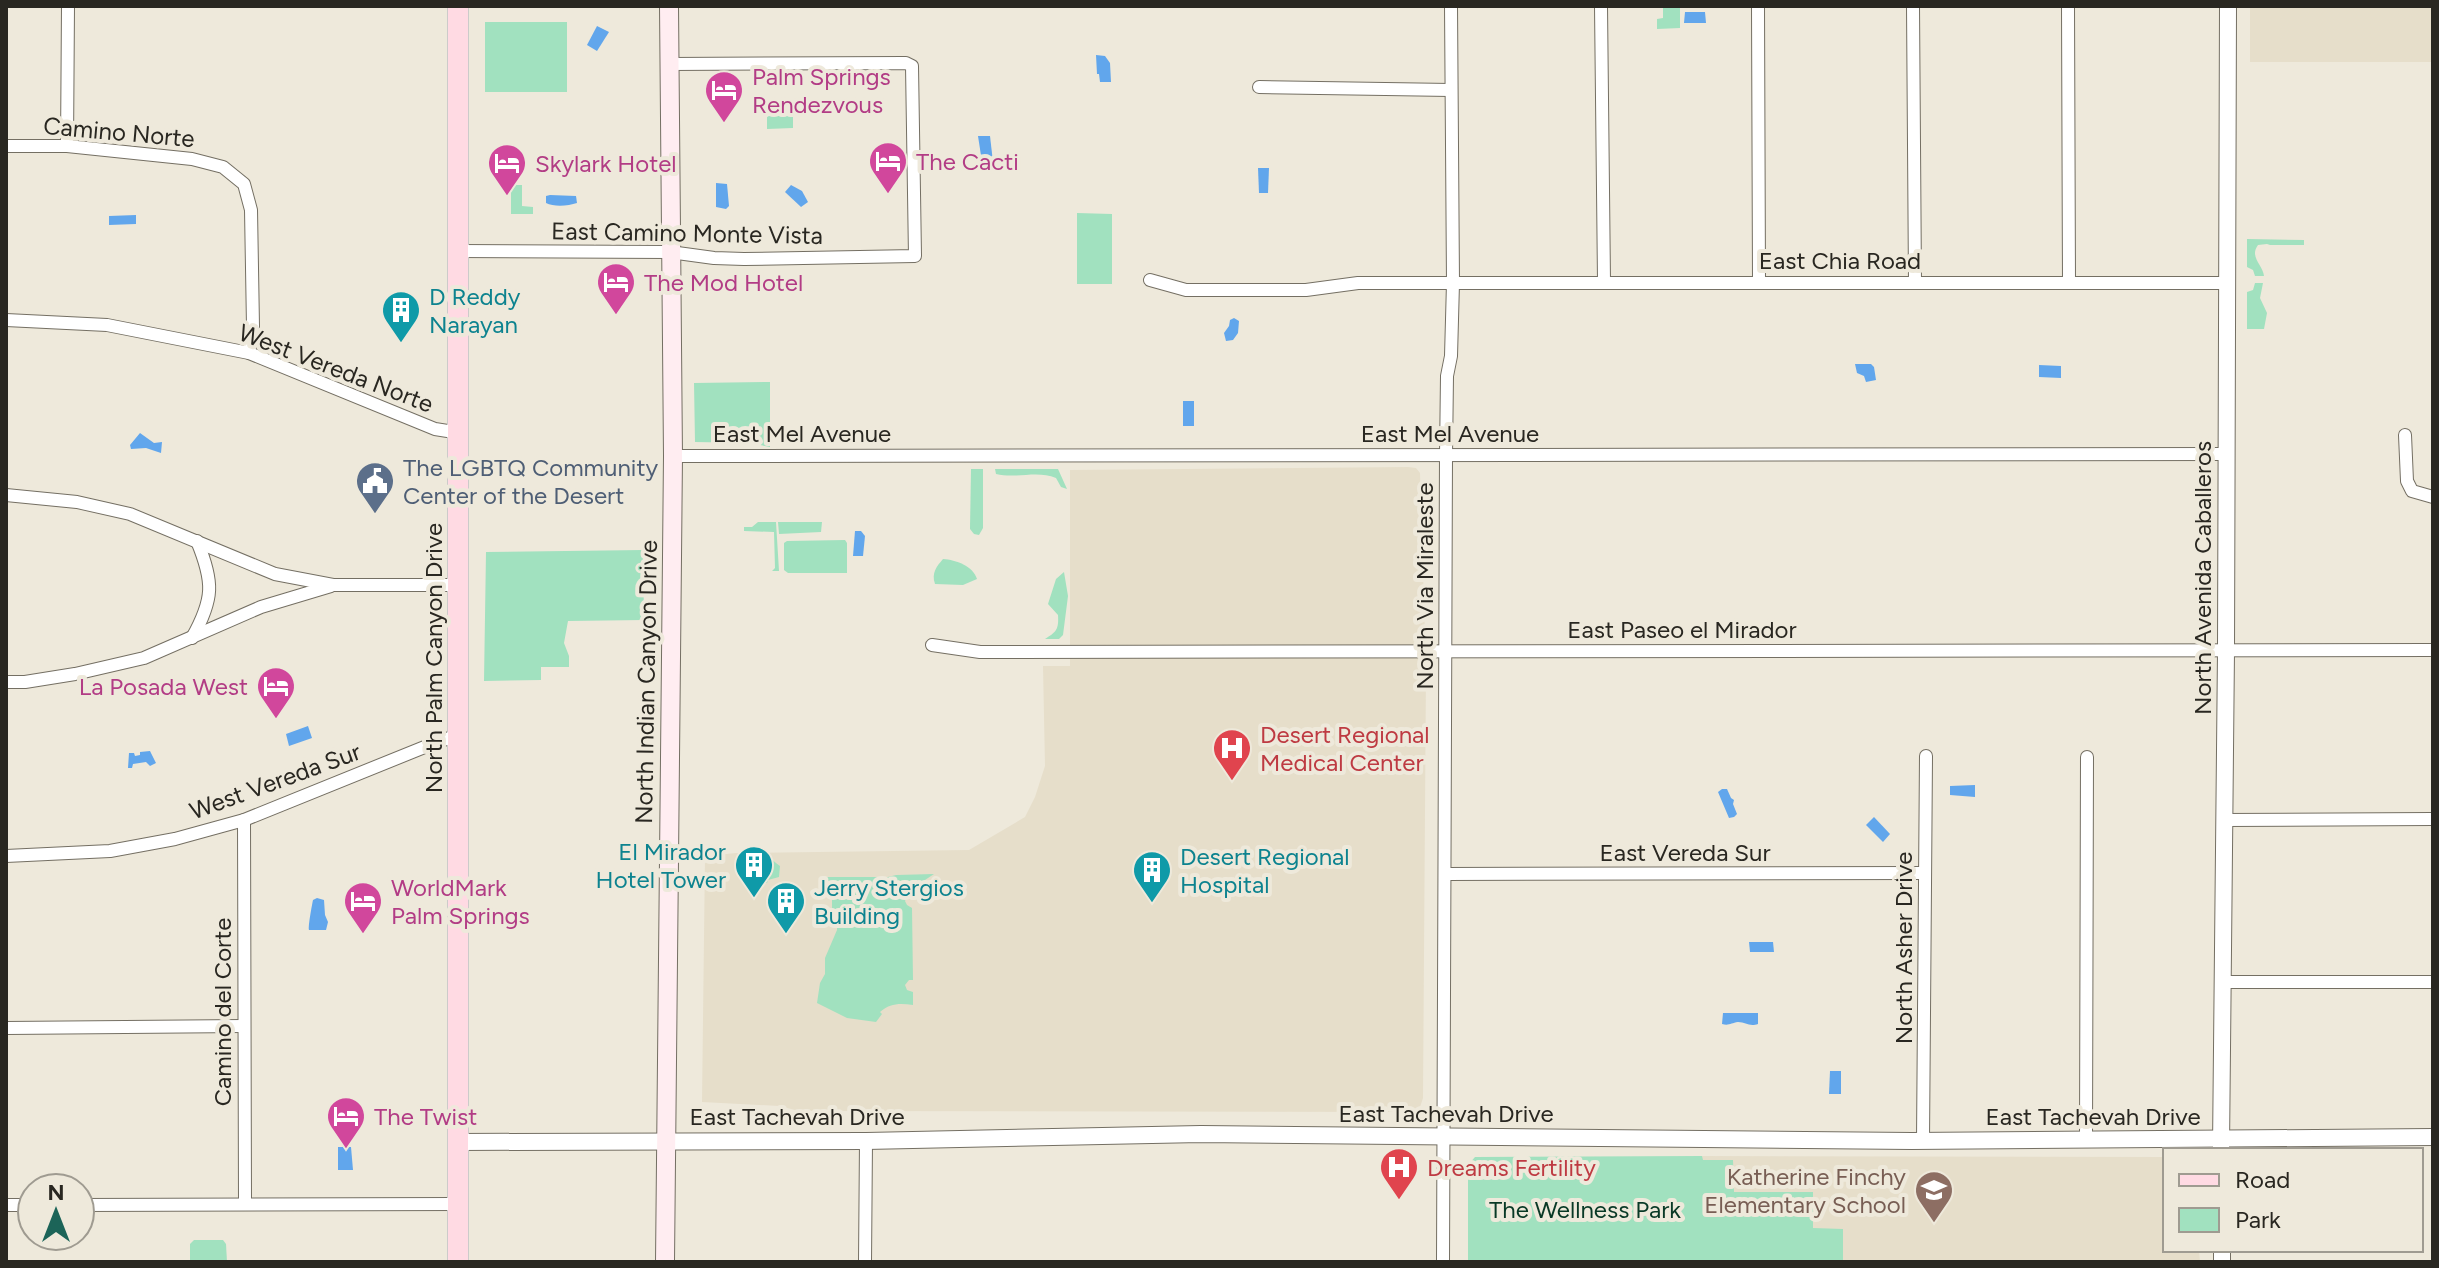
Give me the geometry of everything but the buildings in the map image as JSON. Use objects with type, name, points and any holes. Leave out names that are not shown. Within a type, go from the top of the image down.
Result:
[{"type":"main road","name":"North Palm Canyon Drive","points":[[458,6],[458,1262]]},
{"type":"main road","name":"North Indian Canyon Drive","points":[[665,1262],[673,456],[669,6]]},
{"type":"street","points":[[67,146],[68,6]]},
{"type":"street","name":"North Via Miraleste","points":[[1443,1262],[1446,455],[1453,283],[1451,6]]},
{"type":"street","points":[[1601,6],[1604,281]]},
{"type":"street","points":[[1758,6],[1759,281]]},
{"type":"street","points":[[1913,6],[1915,283]]},
{"type":"street","points":[[2068,6],[2069,282]]},
{"type":"street","name":"North Avenida Caballeros","points":[[2221,1144],[2228,6]]},
{"type":"street","name":"East Camino Monte Vista","points":[[458,251],[670,252],[744,259],[915,256],[912,66],[906,63],[670,64]]},
{"type":"street","points":[[1259,87],[1451,90]]},
{"type":"street","name":"Camino Norte","points":[[6,146],[67,146],[192,159],[223,167],[244,184],[251,210],[253,326],[249,353]]},
{"type":"street","name":"East Chia Road","points":[[1150,280],[1186,290],[1306,290],[1358,283],[1604,281],[2226,283]]},
{"type":"street","name":"West Vereda Norte","points":[[6,320],[107,325],[249,353],[435,429],[460,433]]},
{"type":"street","points":[[2405,435],[2407,481],[2412,491],[2433,497]]},
{"type":"street","name":"East Mel Avenue","points":[[673,456],[2226,454]]},
{"type":"street","points":[[6,495],[77,502],[130,514],[275,574],[333,585],[460,585]]},
{"type":"street","points":[[192,638],[205,614],[210,588],[206,564],[197,541]]},
{"type":"street","points":[[6,682],[75,674],[144,658],[261,607],[333,585]]},
{"type":"street","name":"East Paseo el Mirador","points":[[932,645],[980,652],[2433,650]]},
{"type":"street","name":"West Vereda Sur","points":[[6,856],[110,851],[175,839],[244,820],[459,735]]},
{"type":"street","name":"North Asher Drive","points":[[1923,1141],[1926,756]]},
{"type":"street","points":[[2086,1140],[2087,757]]},
{"type":"street","points":[[2224,820],[2433,819]]},
{"type":"street","name":"Camino del Corte","points":[[244,820],[245,1203]]},
{"type":"street","name":"East Vereda Sur","points":[[1445,874],[1925,873]]},
{"type":"street","points":[[2223,982],[2433,982]]},
{"type":"street","points":[[6,1028],[244,1026]]},
{"type":"street","name":"East Tachevah Drive","points":[[458,1142],[866,1141],[1125,1135],[2086,1140],[2221,1144],[2433,1137]]},
{"type":"street","points":[[865,1262],[866,1141]]},
{"type":"street","points":[[96,1205],[458,1204]]},
{"type":"shaded area","points":[[2250,6],[2433,6],[2433,62],[2250,62]]},
{"type":"shaded area","name":"Desert Regional Medical Center","points":[[1416,468],[1420,473],[1426,669],[1423,1098],[1420,1107],[1411,1112],[799,1111],[779,1106],[702,1102],[705,856],[969,850],[1025,817],[1045,766],[1043,666],[1070,666],[1070,470]]},
{"type":"shaded area","name":"Katherine Finchy Elementary School","points":[[1702,1156],[2163,1157],[2163,1252],[2199,1252],[2200,1262],[1702,1262]]},
{"type":"green space","points":[[1663,6],[1680,6],[1680,28],[1657,29],[1657,19],[1663,18]]},
{"type":"green space","points":[[485,22],[567,22],[567,92],[485,92]]},
{"type":"green space","points":[[767,116],[793,116],[793,128],[767,129]]},
{"type":"green space","points":[[511,185],[522,185],[522,206],[533,207],[533,214],[511,214]]},
{"type":"green space","points":[[1077,213],[1112,214],[1112,284],[1077,284]]},
{"type":"green space","points":[[2247,239],[2304,240],[2304,245],[2258,245],[2255,253],[2264,276],[2255,276],[2253,270],[2247,267]]},
{"type":"green space","points":[[2255,283],[2263,283],[2260,298],[2267,313],[2264,329],[2247,329],[2247,292],[2253,290]]},
{"type":"green space","points":[[770,382],[770,447],[750,443],[695,442],[694,383]]},
{"type":"green space","points":[[971,469],[983,469],[983,528],[979,535],[970,529]]},
{"type":"green space","points":[[995,469],[1058,469],[1067,489],[1061,487],[1056,478],[1049,476],[996,474]]},
{"type":"green space","points":[[758,522],[776,522],[779,571],[772,571],[775,568],[774,532],[744,531],[744,527],[752,527]]},
{"type":"green space","points":[[778,522],[822,522],[821,532],[779,534]]},
{"type":"green space","points":[[845,540],[847,573],[788,573],[784,570],[784,543],[787,541]]},
{"type":"green space","points":[[643,550],[644,620],[568,621],[564,643],[569,667],[541,667],[541,680],[484,681],[486,552]]},
{"type":"green space","points":[[943,559],[963,564],[977,579],[963,585],[935,584],[934,573]]},
{"type":"green space","points":[[1064,572],[1068,596],[1063,635],[1059,639],[1045,639],[1057,627],[1058,615],[1048,604],[1056,579]]},
{"type":"green space","points":[[747,853],[762,854],[772,859],[780,866],[779,877],[761,883],[761,886],[746,880]]},
{"type":"green space","points":[[934,874],[913,888],[913,896],[905,901],[912,908],[913,980],[905,985],[907,990],[913,992],[913,1005],[888,1007],[880,1012],[882,1014],[876,1022],[847,1018],[817,1003],[820,983],[825,974],[825,958],[837,930],[832,888],[820,884],[819,877]]},
{"type":"green space","name":"The Wellness Park","points":[[1702,1156],[1703,1160],[1733,1160],[1734,1192],[1813,1192],[1813,1228],[1843,1229],[1843,1262],[1468,1262],[1468,1165],[1475,1157]]},
{"type":"green space","points":[[194,1240],[223,1240],[227,1262],[190,1262],[190,1244]]},
{"type":"water","points":[[1685,12],[1705,12],[1706,23],[1684,23]]},
{"type":"water","points":[[597,26],[609,32],[597,51],[587,45]]},
{"type":"water","points":[[1096,55],[1105,56],[1110,63],[1111,82],[1100,82]]},
{"type":"water","points":[[978,136],[990,136],[993,162],[982,162]]},
{"type":"water","points":[[1258,168],[1269,168],[1268,193],[1259,193]]},
{"type":"water","points":[[716,183],[727,184],[729,206],[726,209],[716,207]]},
{"type":"water","points":[[791,185],[802,191],[808,202],[801,207],[785,192]]},
{"type":"water","points":[[546,196],[576,196],[577,203],[561,206],[546,203]]},
{"type":"water","points":[[136,215],[136,224],[109,225],[109,216]]},
{"type":"water","points":[[1234,318],[1239,321],[1238,333],[1233,340],[1226,341],[1224,333]]},
{"type":"water","points":[[1855,364],[1871,364],[1876,380],[1866,382],[1864,376],[1857,373]]},
{"type":"water","points":[[2039,365],[2061,366],[2061,378],[2039,377]]},
{"type":"water","points":[[1183,401],[1194,401],[1194,426],[1183,426]]},
{"type":"water","points":[[140,433],[154,443],[162,442],[161,453],[146,448],[131,449],[130,445]]},
{"type":"water","points":[[855,531],[861,531],[865,536],[863,556],[853,556]]},
{"type":"water","points":[[308,726],[312,738],[289,746],[286,734]]},
{"type":"water","points":[[150,751],[156,763],[150,766],[146,762],[133,764],[132,768],[128,768],[129,753],[135,756]]},
{"type":"water","points":[[1975,785],[1975,797],[1950,795],[1950,786]]},
{"type":"water","points":[[1727,789],[1734,800],[1737,814],[1734,817],[1729,818],[1718,792]]},
{"type":"water","points":[[1874,817],[1890,834],[1883,842],[1866,825]]},
{"type":"water","points":[[313,900],[324,900],[328,922],[326,930],[309,930]]},
{"type":"water","points":[[1749,942],[1773,942],[1774,952],[1750,952]]},
{"type":"water","points":[[1723,1013],[1758,1013],[1758,1024],[1722,1024]]},
{"type":"water","points":[[1830,1071],[1841,1071],[1841,1094],[1829,1094]]},
{"type":"water","points":[[338,1147],[351,1147],[353,1170],[338,1170]]},
{"type":"place","name":"Palm Springs Rendezvous","points":[[724,124]]},
{"type":"place","name":"The Cacti","points":[[888,195]]},
{"type":"place","name":"Skylark Hotel","points":[[507,197]]},
{"type":"place","name":"The Mod Hotel","points":[[616,316]]},
{"type":"place","name":"D Reddy Narayan","points":[[401,344]]},
{"type":"place","name":"The LGBTQ Community Center of the Desert","points":[[375,515]]},
{"type":"place","name":"La Posada West","points":[[276,720]]},
{"type":"place","name":"Desert Regional Medical Center","points":[[1232,782]]},
{"type":"place","name":"El Mirador Hotel Tower","points":[[754,899]]},
{"type":"place","name":"Desert Regional Hospital","points":[[1152,904]]},
{"type":"place","name":"WorldMark Palm Springs","points":[[363,935]]},
{"type":"place","name":"Jerry Stergios Building","points":[[786,935]]},
{"type":"place","name":"The Twist","points":[[346,1150]]},
{"type":"place","name":"Dreams Fertility","points":[[1399,1201]]},
{"type":"place","name":"Katherine Finchy Elementary School","points":[[1934,1224]]}]
